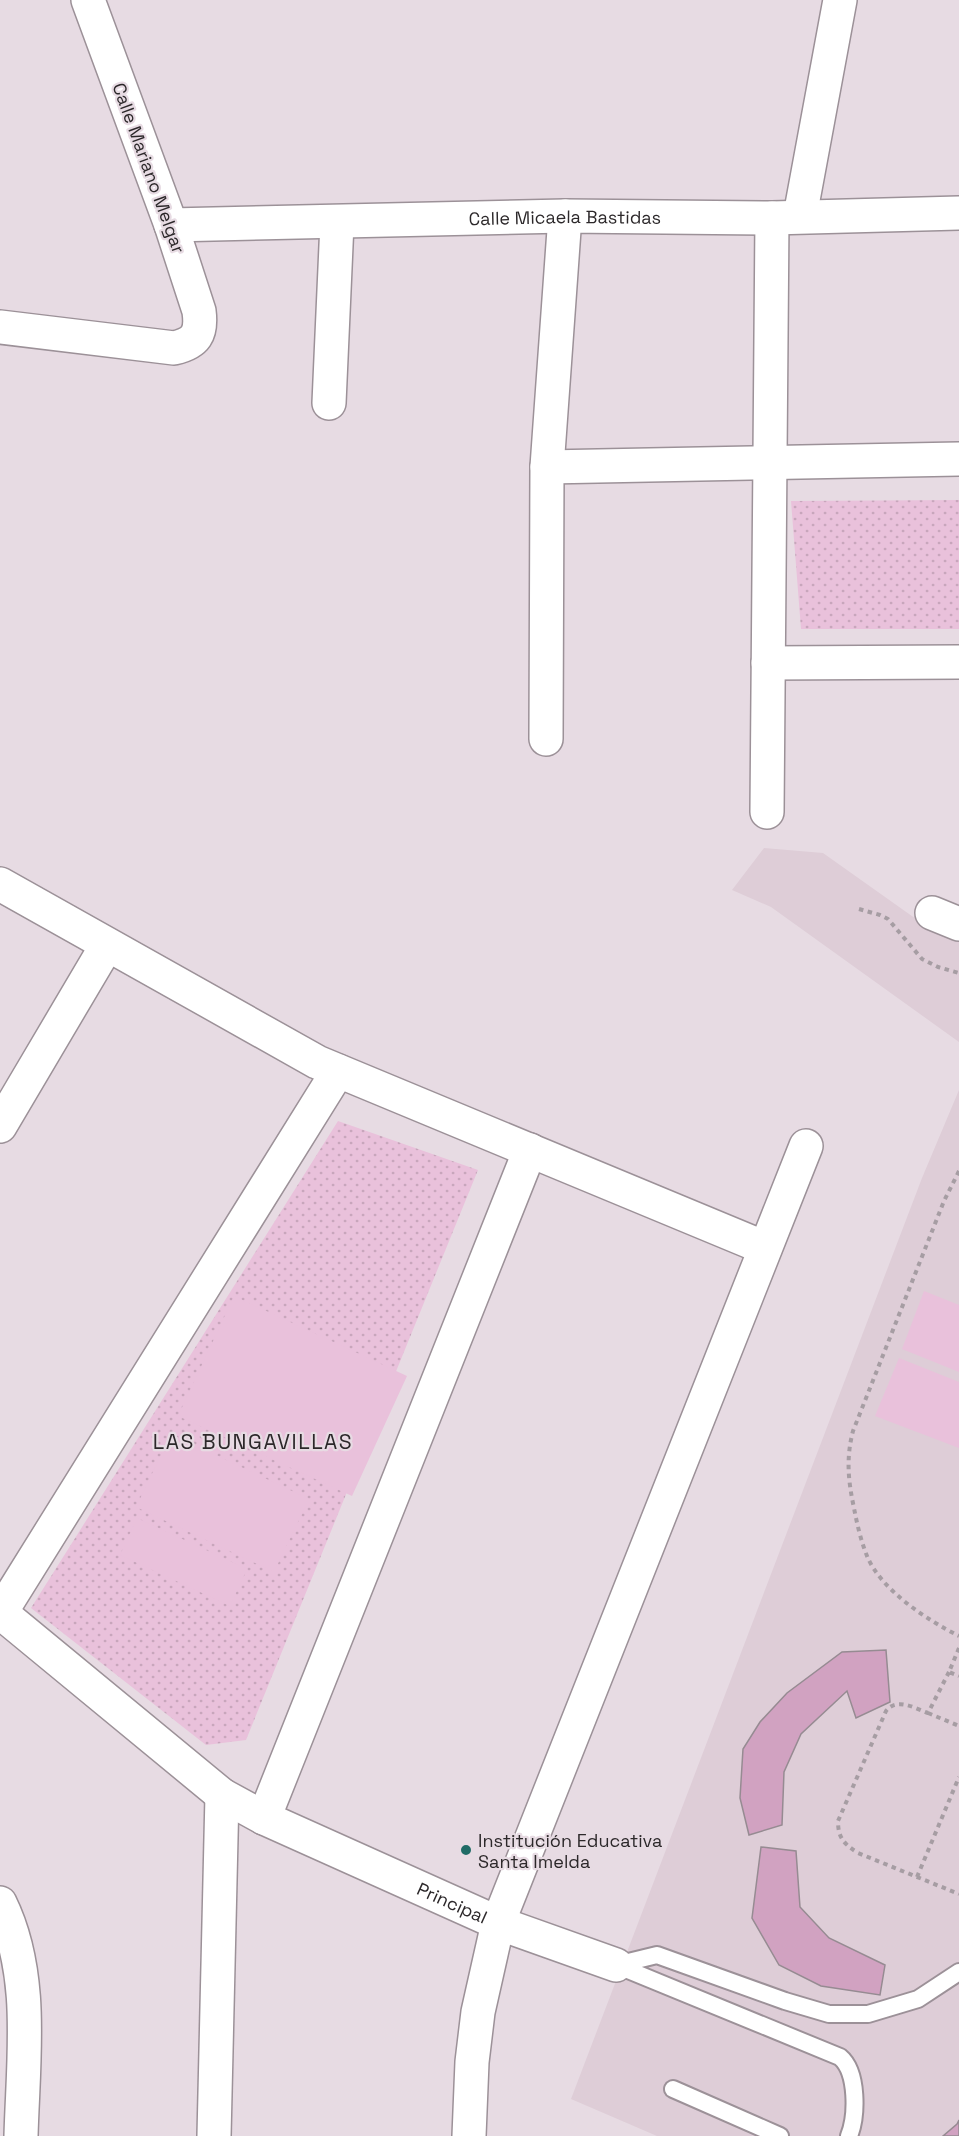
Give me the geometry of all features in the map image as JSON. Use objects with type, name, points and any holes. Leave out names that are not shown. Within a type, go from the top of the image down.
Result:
[{"type":"street","name":"Calle Mariano Melgar","points":[[0,327],[174,348],[186,345],[195,338],[201,325],[199,311],[171,225],[88,0]]},
{"type":"street","points":[[767,812],[769,463],[786,217],[840,0]]},
{"type":"street","name":"Calle Micaela Bastidas","points":[[171,225],[565,216],[786,217],[959,213]]},
{"type":"street","points":[[546,739],[547,467],[565,216]]},
{"type":"street","points":[[329,403],[337,222]]},
{"type":"street","points":[[547,467],[959,459]]},
{"type":"street","points":[[768,663],[959,662]]},
{"type":"street","points":[[0,884],[317,1062],[765,1248]]},
{"type":"street","points":[[0,1126],[107,945]]},
{"type":"street","points":[[0,1612],[338,1071]]},
{"type":"street","points":[[470,2136],[472,2062],[477,2022],[498,1923],[806,1146]]},
{"type":"street","points":[[264,1818],[530,1150]]},
{"type":"street","name":"Principal","points":[[0,1612],[222,1794],[264,1818],[498,1923],[616,1965]]},
{"type":"street","points":[[214,2136],[222,1794]]},
{"type":"street","points":[[0,1903],[17,1947],[22,1983],[21,2136]]},
{"type":"lane","points":[[616,1965],[657,1955],[794,2004],[829,2014],[876,2012],[918,1999],[959,1972]]},
{"type":"lane","points":[[616,1965],[840,2057],[845,2061],[852,2075],[854,2123],[849,2136]]},
{"type":"lane","points":[[673,2090],[780,2136]]},
{"type":"path","points":[[859,909],[880,915],[888,920],[921,959],[959,973]]},
{"type":"path","points":[[959,1171],[944,1201],[853,1431],[848,1451],[848,1481],[857,1523],[868,1558],[882,1579],[935,1624],[959,1636]]},
{"type":"path","points":[[928,1713],[959,1648]]},
{"type":"path","points":[[949,1672],[959,1676]]},
{"type":"path","points":[[959,1726],[900,1703],[889,1706],[838,1821],[838,1833],[844,1844],[858,1853],[959,1894]]},
{"type":"path","points":[[917,1877],[959,1777]]},
{"type":"shaded area","points":[[959,500],[959,629],[801,629],[791,501]]},
{"type":"shaded area","points":[[764,848],[823,853],[933,931],[959,942],[959,1042],[771,907],[732,890]]},
{"type":"shaded area","points":[[959,1090],[959,2136],[657,2136],[571,2099],[922,1178]]},
{"type":"shaded area","points":[[338,1121],[478,1170],[246,1740],[206,1745],[31,1608]]},
{"type":"shaded area","points":[[924,1291],[959,1305],[959,1372],[902,1349]]},
{"type":"shaded area","points":[[234,1296],[407,1376],[352,1496],[178,1416]]},
{"type":"shaded area","points":[[899,1358],[959,1382],[959,1448],[875,1416]]},
{"type":"shaded area","points":[[171,1434],[309,1499],[274,1572],[136,1507]]},
{"type":"shaded area","points":[[137,1518],[247,1569],[230,1606],[120,1555]]},
{"type":"building","points":[[886,1650],[890,1702],[856,1718],[847,1691],[801,1734],[784,1772],[782,1825],[749,1835],[740,1798],[743,1749],[760,1722],[787,1693],[842,1652]]},
{"type":"building","points":[[761,1847],[796,1851],[800,1907],[829,1938],[885,1965],[880,1995],[821,1986],[779,1965],[752,1918]]},
{"type":"building","points":[[959,2120],[959,2136],[943,2136],[957,2124]]},
{"type":"place","name":"Institución Educativa Santa Imelda","points":[[466,1850]]},
{"type":"district","name":"LAS BUNGAVILLAS","points":[[253,1441]]}]
